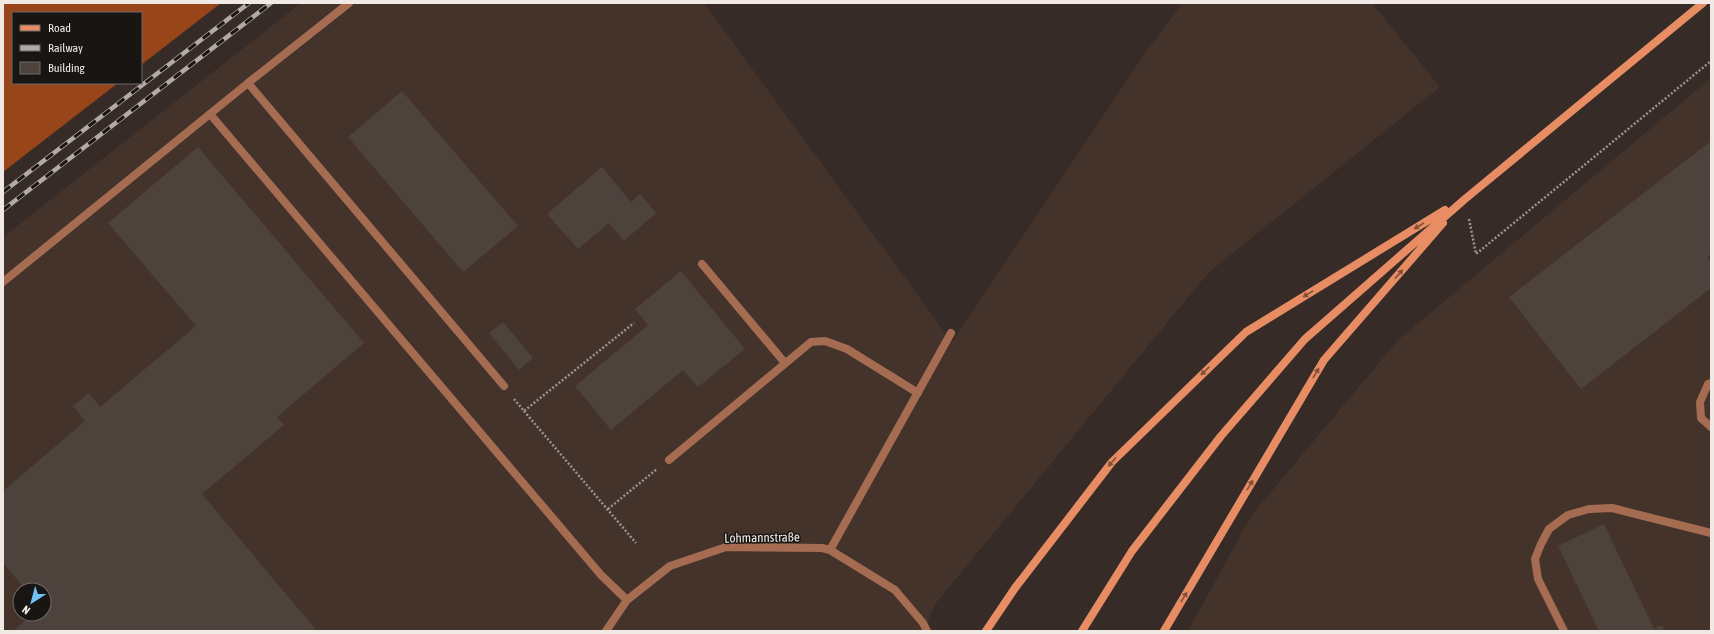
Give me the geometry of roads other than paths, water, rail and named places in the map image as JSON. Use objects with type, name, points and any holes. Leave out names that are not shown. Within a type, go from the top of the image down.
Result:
[{"type":"main road","points":[[1082,631],[1132,551],[1221,436],[1305,339],[1465,199],[1703,3]]},
{"type":"main road","points":[[986,631],[1015,588],[1112,462],[1246,332],[1465,199]]},
{"type":"main road","points":[[1164,631],[1324,360],[1465,199]]},
{"type":"street","points":[[3,282],[349,3]]},
{"type":"street","points":[[248,84],[504,386]]},
{"type":"street","points":[[210,114],[601,575],[627,600]]},
{"type":"street","points":[[702,264],[785,363]]},
{"type":"street","points":[[830,550],[951,333]]},
{"type":"street","points":[[669,460],[811,342],[825,341],[847,349],[918,393]]},
{"type":"street","points":[[1711,383],[1708,384],[1700,402],[1701,418],[1711,427]]},
{"type":"street","points":[[1564,631],[1538,579],[1535,559],[1540,544],[1550,529],[1568,515],[1589,509],[1612,508],[1711,532]]},
{"type":"street","name":"Lohmannstraße","points":[[606,631],[627,600],[670,566],[726,547],[822,548],[830,550],[895,590],[923,623],[927,631]]},
{"type":"railway","points":[[3,192],[249,3]]},
{"type":"railway","points":[[3,210],[271,3]]}]
